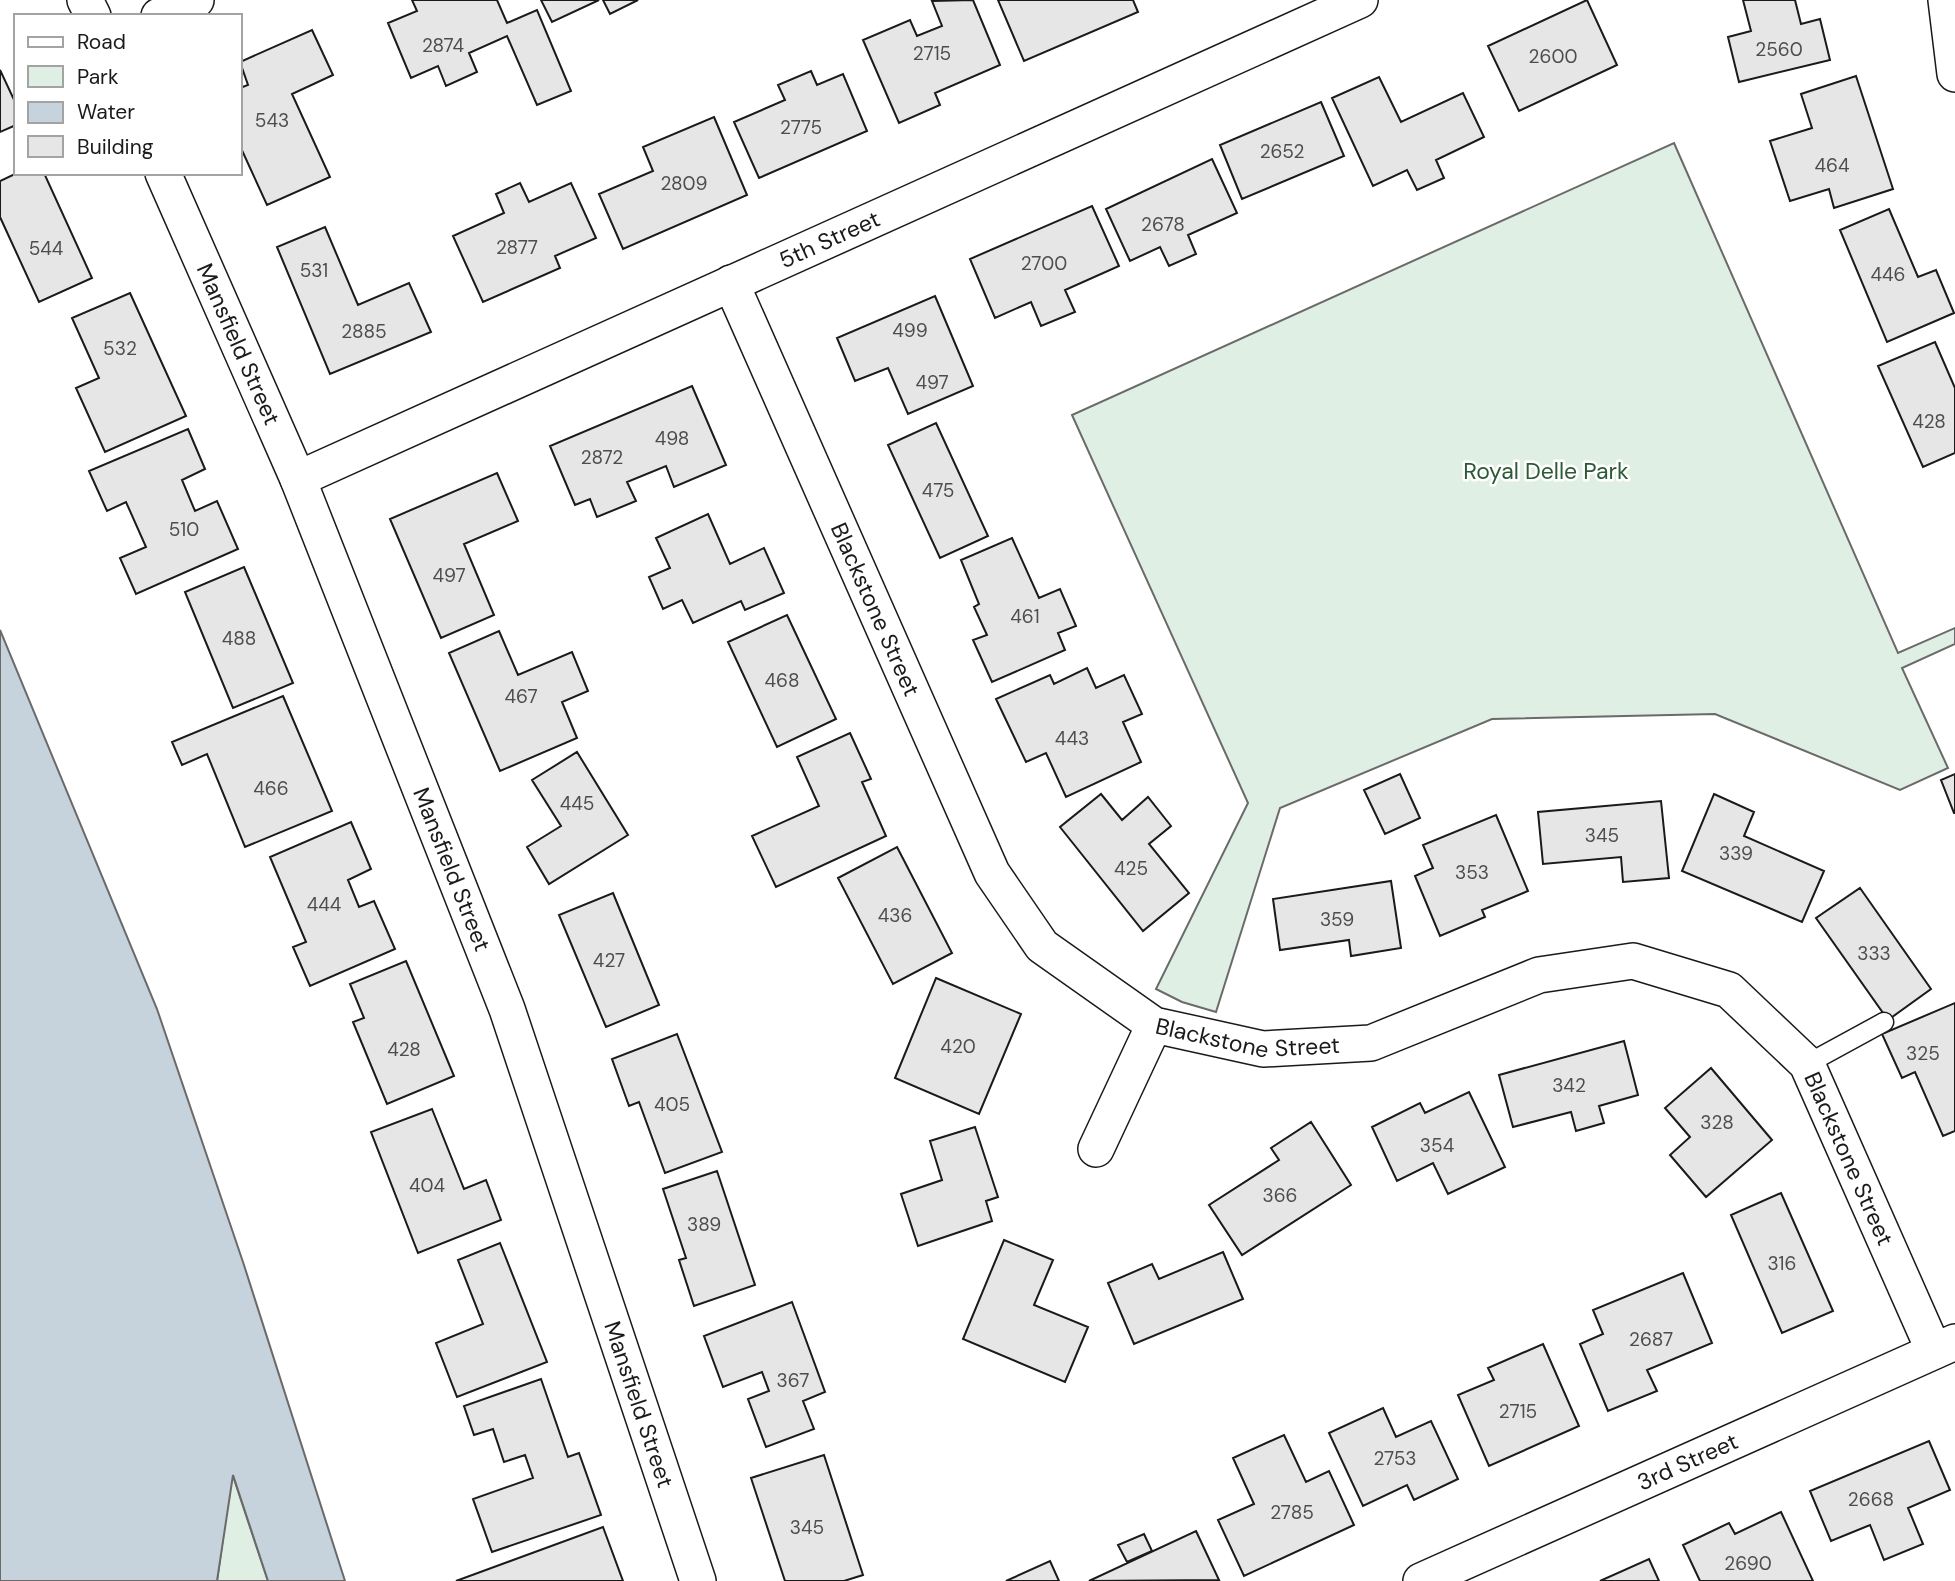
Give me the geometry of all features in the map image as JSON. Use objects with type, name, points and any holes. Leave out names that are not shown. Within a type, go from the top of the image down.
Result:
[{"type":"street","points":[[164,14],[195,0]]},
{"type":"street","name":"5th Street","points":[[298,479],[1360,0]]},
{"type":"street","points":[[1946,0],[1955,74]]},
{"type":"street","name":"Mansfield Street","points":[[164,175],[298,479],[507,1009],[698,1581]]},
{"type":"street","name":"Blackstone Street","points":[[731,283],[992,873],[1042,946],[1154,1026],[1262,1049],[1371,1043],[1539,975],[1633,961],[1729,990],[1807,1064],[1944,1346]]},
{"type":"street","points":[[1096,1149],[1154,1026]]},
{"type":"street","name":"3rd Street","points":[[1421,1581],[1944,1346]]},
{"type":"lane","points":[[1807,1064],[1884,1022]]},
{"type":"green space","name":"Royal Delle Park","points":[[1674,143],[1898,653],[1955,628],[1955,644],[1902,668],[1948,768],[1900,790],[1715,714],[1492,719],[1280,808],[1216,1012],[1182,1002],[1156,989],[1248,803],[1072,415]]},
{"type":"green space","points":[[232,1473],[268,1581],[217,1581]]},
{"type":"water","points":[[0,630],[157,1009],[243,1262],[345,1581],[268,1581],[233,1475],[217,1581],[0,1581]]},
{"type":"building","points":[[412,0],[497,0],[507,23],[537,10],[571,91],[537,105],[507,36],[469,53],[477,72],[446,86],[438,66],[411,78],[388,23],[417,11]]},
{"type":"building","points":[[541,0],[599,0],[552,22]]},
{"type":"building","points":[[603,0],[638,0],[610,14]]},
{"type":"building","points":[[973,0],[1000,65],[935,93],[940,105],[899,123],[863,40],[910,20],[917,36],[942,26],[932,1]]},
{"type":"building","points":[[998,0],[1133,0],[1138,12],[1024,61]]},
{"type":"building","points":[[1587,0],[1617,65],[1519,111],[1488,46]]},
{"type":"building","points":[[1743,0],[1795,0],[1801,24],[1820,19],[1830,60],[1739,82],[1728,37],[1751,31]]},
{"type":"building","points":[[312,30],[333,75],[292,94],[330,177],[267,205],[242,150],[242,87],[248,85],[242,61]]},
{"type":"building","points":[[0,70],[14,100],[14,126],[0,132]]},
{"type":"building","points":[[811,71],[817,85],[843,74],[867,131],[759,178],[734,122],[785,100],[778,85]]},
{"type":"building","points":[[1856,76],[1893,189],[1834,208],[1829,189],[1790,201],[1770,141],[1812,128],[1801,94]]},
{"type":"building","points":[[1379,77],[1401,122],[1463,93],[1484,137],[1436,160],[1444,178],[1417,190],[1407,170],[1373,186],[1332,98]]},
{"type":"building","points":[[1321,102],[1344,156],[1242,199],[1220,145]]},
{"type":"building","points":[[714,117],[747,195],[623,249],[599,194],[653,171],[643,147]]},
{"type":"building","points":[[1212,159],[1237,213],[1188,235],[1196,254],[1169,266],[1160,247],[1130,261],[1106,209]]},
{"type":"building","points":[[14,174],[45,175],[92,278],[39,302],[0,217],[0,181]]},
{"type":"building","points":[[520,183],[529,202],[571,183],[596,238],[555,256],[560,268],[483,302],[453,236],[504,213],[496,194]]},
{"type":"building","points":[[1092,206],[1119,266],[1065,290],[1075,312],[1041,326],[1031,302],[995,318],[970,259]]},
{"type":"building","points":[[1889,209],[1918,277],[1936,270],[1954,313],[1887,342],[1840,230]]},
{"type":"building","points":[[325,227],[358,305],[409,283],[431,332],[330,374],[277,247]]},
{"type":"building","points":[[130,293],[186,416],[105,452],[76,388],[99,378],[72,318]]},
{"type":"building","points":[[935,296],[973,386],[908,414],[888,368],[855,381],[837,338]]},
{"type":"building","points":[[1935,342],[1955,388],[1955,453],[1923,467],[1878,366]]},
{"type":"building","points":[[692,386],[726,465],[674,487],[666,466],[627,482],[636,501],[597,517],[590,499],[575,505],[550,446]]},
{"type":"building","points":[[936,423],[988,536],[940,558],[888,445]]},
{"type":"building","points":[[188,429],[205,469],[182,480],[195,511],[217,501],[238,549],[136,594],[120,558],[146,547],[126,502],[107,511],[89,471]]},
{"type":"building","points":[[497,473],[518,521],[464,544],[494,615],[441,638],[390,519]]},
{"type":"building","points":[[708,514],[730,564],[764,548],[784,593],[745,610],[741,601],[693,623],[682,600],[663,609],[649,577],[670,568],[656,538]]},
{"type":"building","points":[[1012,538],[1039,598],[1060,589],[1076,626],[1058,633],[1065,650],[992,682],[973,640],[987,635],[974,607],[979,604],[961,560]]},
{"type":"building","points":[[244,567],[293,683],[233,708],[185,592]]},
{"type":"building","points":[[787,615],[836,719],[777,747],[728,642]]},
{"type":"building","points":[[499,631],[518,675],[572,652],[588,691],[562,702],[577,738],[500,771],[449,653]]},
{"type":"building","points":[[1087,668],[1096,688],[1124,675],[1142,714],[1123,722],[1141,762],[1066,797],[1046,753],[1026,762],[996,699],[1050,675],[1054,684]]},
{"type":"building","points":[[283,696],[332,811],[245,847],[207,754],[182,765],[172,742]]},
{"type":"building","points":[[850,733],[871,779],[862,782],[886,836],[776,887],[752,836],[819,806],[797,757]]},
{"type":"building","points":[[577,752],[628,835],[549,884],[527,847],[561,826],[532,780]]},
{"type":"building","points":[[1400,774],[1420,818],[1385,834],[1364,790]]},
{"type":"building","points":[[1955,774],[1955,813],[1954,813],[1941,780]]},
{"type":"building","points":[[1101,794],[1122,820],[1148,797],[1171,826],[1149,844],[1189,893],[1143,931],[1060,827]]},
{"type":"building","points":[[1714,794],[1754,812],[1744,836],[1824,871],[1802,922],[1682,871]]},
{"type":"building","points":[[1661,801],[1669,878],[1623,882],[1621,857],[1543,864],[1538,812]]},
{"type":"building","points":[[1496,815],[1528,891],[1482,910],[1485,917],[1440,936],[1415,876],[1433,868],[1423,845]]},
{"type":"building","points":[[351,822],[371,869],[348,880],[359,907],[374,901],[395,949],[310,986],[293,947],[306,942],[270,857]]},
{"type":"building","points":[[897,847],[952,953],[893,984],[838,878]]},
{"type":"building","points":[[1391,881],[1401,948],[1351,956],[1349,940],[1280,950],[1273,899]]},
{"type":"building","points":[[1860,888],[1931,989],[1888,1020],[1816,918]]},
{"type":"building","points":[[613,893],[659,1005],[606,1027],[559,915]]},
{"type":"building","points":[[406,961],[454,1076],[387,1104],[353,1022],[364,1018],[350,984]]},
{"type":"building","points":[[936,978],[1021,1014],[979,1114],[895,1078]]},
{"type":"building","points":[[1955,1003],[1955,1131],[1943,1136],[1915,1072],[1902,1078],[1882,1034]]},
{"type":"building","points":[[677,1034],[722,1152],[665,1173],[639,1102],[629,1106],[612,1059]]},
{"type":"building","points":[[1624,1041],[1638,1095],[1599,1106],[1604,1123],[1576,1131],[1571,1112],[1513,1127],[1499,1075]]},
{"type":"building","points":[[1711,1068],[1772,1140],[1706,1197],[1670,1155],[1690,1137],[1665,1108]]},
{"type":"building","points":[[1469,1092],[1505,1167],[1448,1194],[1433,1163],[1397,1181],[1372,1127],[1420,1103],[1425,1113]]},
{"type":"building","points":[[432,1109],[464,1189],[486,1180],[501,1220],[418,1253],[371,1132]]},
{"type":"building","points":[[1311,1122],[1351,1185],[1242,1255],[1209,1205],[1279,1160],[1271,1148]]},
{"type":"building","points":[[975,1127],[998,1197],[986,1201],[992,1221],[918,1246],[901,1194],[942,1180],[930,1141]]},
{"type":"building","points":[[717,1171],[755,1285],[694,1306],[679,1260],[686,1258],[663,1189]]},
{"type":"building","points":[[1781,1193],[1833,1311],[1782,1333],[1731,1215]]},
{"type":"building","points":[[1004,1240],[1053,1260],[1034,1305],[1088,1327],[1065,1382],[963,1339]]},
{"type":"building","points":[[500,1243],[547,1362],[457,1397],[436,1343],[483,1324],[458,1260]]},
{"type":"building","points":[[1223,1252],[1243,1299],[1134,1344],[1108,1283],[1152,1264],[1159,1279]]},
{"type":"building","points":[[1683,1273],[1712,1343],[1647,1370],[1657,1391],[1608,1411],[1580,1344],[1603,1334],[1593,1310]]},
{"type":"building","points":[[792,1302],[825,1392],[803,1401],[814,1429],[766,1447],[748,1399],[769,1391],[762,1372],[723,1387],[704,1336]]},
{"type":"building","points":[[1543,1344],[1579,1426],[1489,1466],[1458,1395],[1494,1380],[1488,1368]]},
{"type":"building","points":[[541,1379],[568,1457],[579,1453],[601,1515],[492,1552],[473,1499],[533,1478],[525,1455],[504,1462],[493,1429],[474,1435],[464,1406]]},
{"type":"building","points":[[1383,1408],[1396,1437],[1431,1421],[1458,1479],[1414,1500],[1407,1485],[1363,1506],[1329,1433]]},
{"type":"building","points":[[1284,1435],[1306,1482],[1329,1471],[1354,1525],[1244,1576],[1218,1520],[1254,1504],[1233,1458]]},
{"type":"building","points":[[1929,1441],[1950,1490],[1908,1508],[1923,1544],[1884,1560],[1870,1525],[1831,1541],[1810,1491]]},
{"type":"building","points":[[824,1455],[863,1575],[844,1581],[785,1581],[751,1478]]},
{"type":"building","points":[[1781,1512],[1813,1581],[1700,1581],[1683,1545],[1729,1523],[1735,1534]]},
{"type":"building","points":[[603,1527],[623,1581],[456,1581]]},
{"type":"building","points":[[1196,1531],[1219,1580],[1089,1581]]},
{"type":"building","points":[[1144,1534],[1152,1551],[1127,1562],[1118,1545]]},
{"type":"building","points":[[1649,1559],[1659,1581],[1600,1581]]},
{"type":"building","points":[[1050,1561],[1059,1581],[1006,1581]]}]
